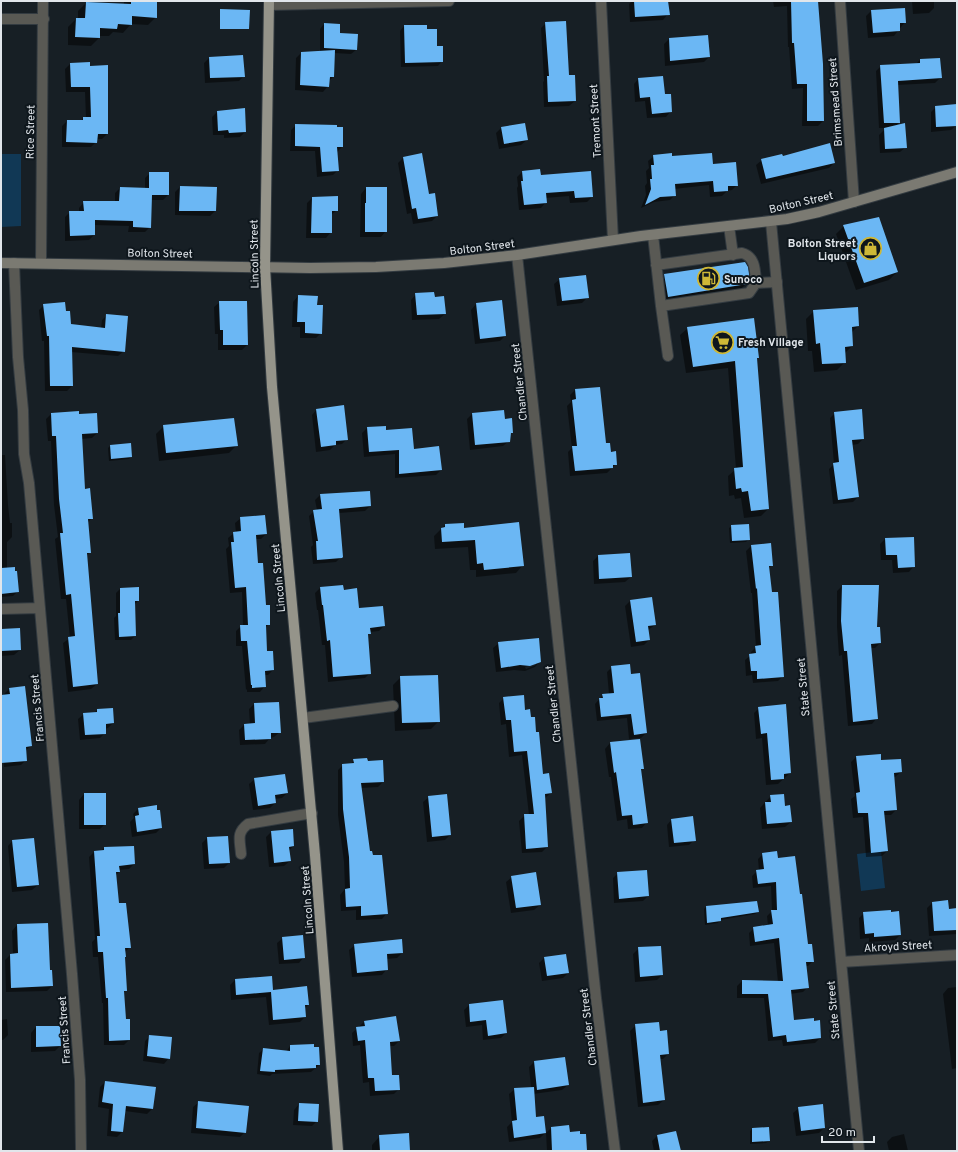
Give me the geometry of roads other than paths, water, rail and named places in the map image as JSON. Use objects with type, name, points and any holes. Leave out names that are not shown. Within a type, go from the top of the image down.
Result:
[{"type":"main road","name":"Lincoln Street","points":[[269,3],[265,267],[273,395],[312,813],[338,1151]]},
{"type":"main road","name":"Bolton Street","points":[[1,263],[324,268],[444,263],[517,255],[613,240],[771,222],[819,212],[957,172]]},
{"type":"street","name":"Rice Street","points":[[41,263],[44,1]]},
{"type":"street","points":[[269,3],[449,1]]},
{"type":"street","name":"Tremont Street","points":[[601,1],[613,240]]},
{"type":"street","name":"Brimsmead Street","points":[[840,1],[854,202]]},
{"type":"street","points":[[1,18],[44,19]]},
{"type":"street","name":"State Street","points":[[771,222],[859,1151]]},
{"type":"street","points":[[728,258],[729,226]]},
{"type":"street","points":[[653,235],[668,356]]},
{"type":"street","points":[[656,265],[684,266],[742,254],[748,255],[752,260],[756,283],[749,293],[730,291],[709,294],[690,297],[661,306]]},
{"type":"street","name":"Chandler Street","points":[[517,255],[596,998],[615,1151]]},
{"type":"street","name":"Francis Street","points":[[14,263],[24,454],[29,483],[73,982],[80,1080],[81,1151]]},
{"type":"street","points":[[756,283],[777,282]]},
{"type":"street","points":[[1,609],[40,608]]},
{"type":"street","points":[[303,718],[392,706]]},
{"type":"street","points":[[241,854],[239,835],[241,829],[248,824],[312,813]]},
{"type":"street","name":"Akroyd Street","points":[[841,962],[957,955]]},
{"type":"place","name":"Bolton Street Liquors","points":[[871,249]]},
{"type":"place","name":"Sunoco","points":[[708,279]]},
{"type":"place","name":"Fresh Village","points":[[723,342]]}]
